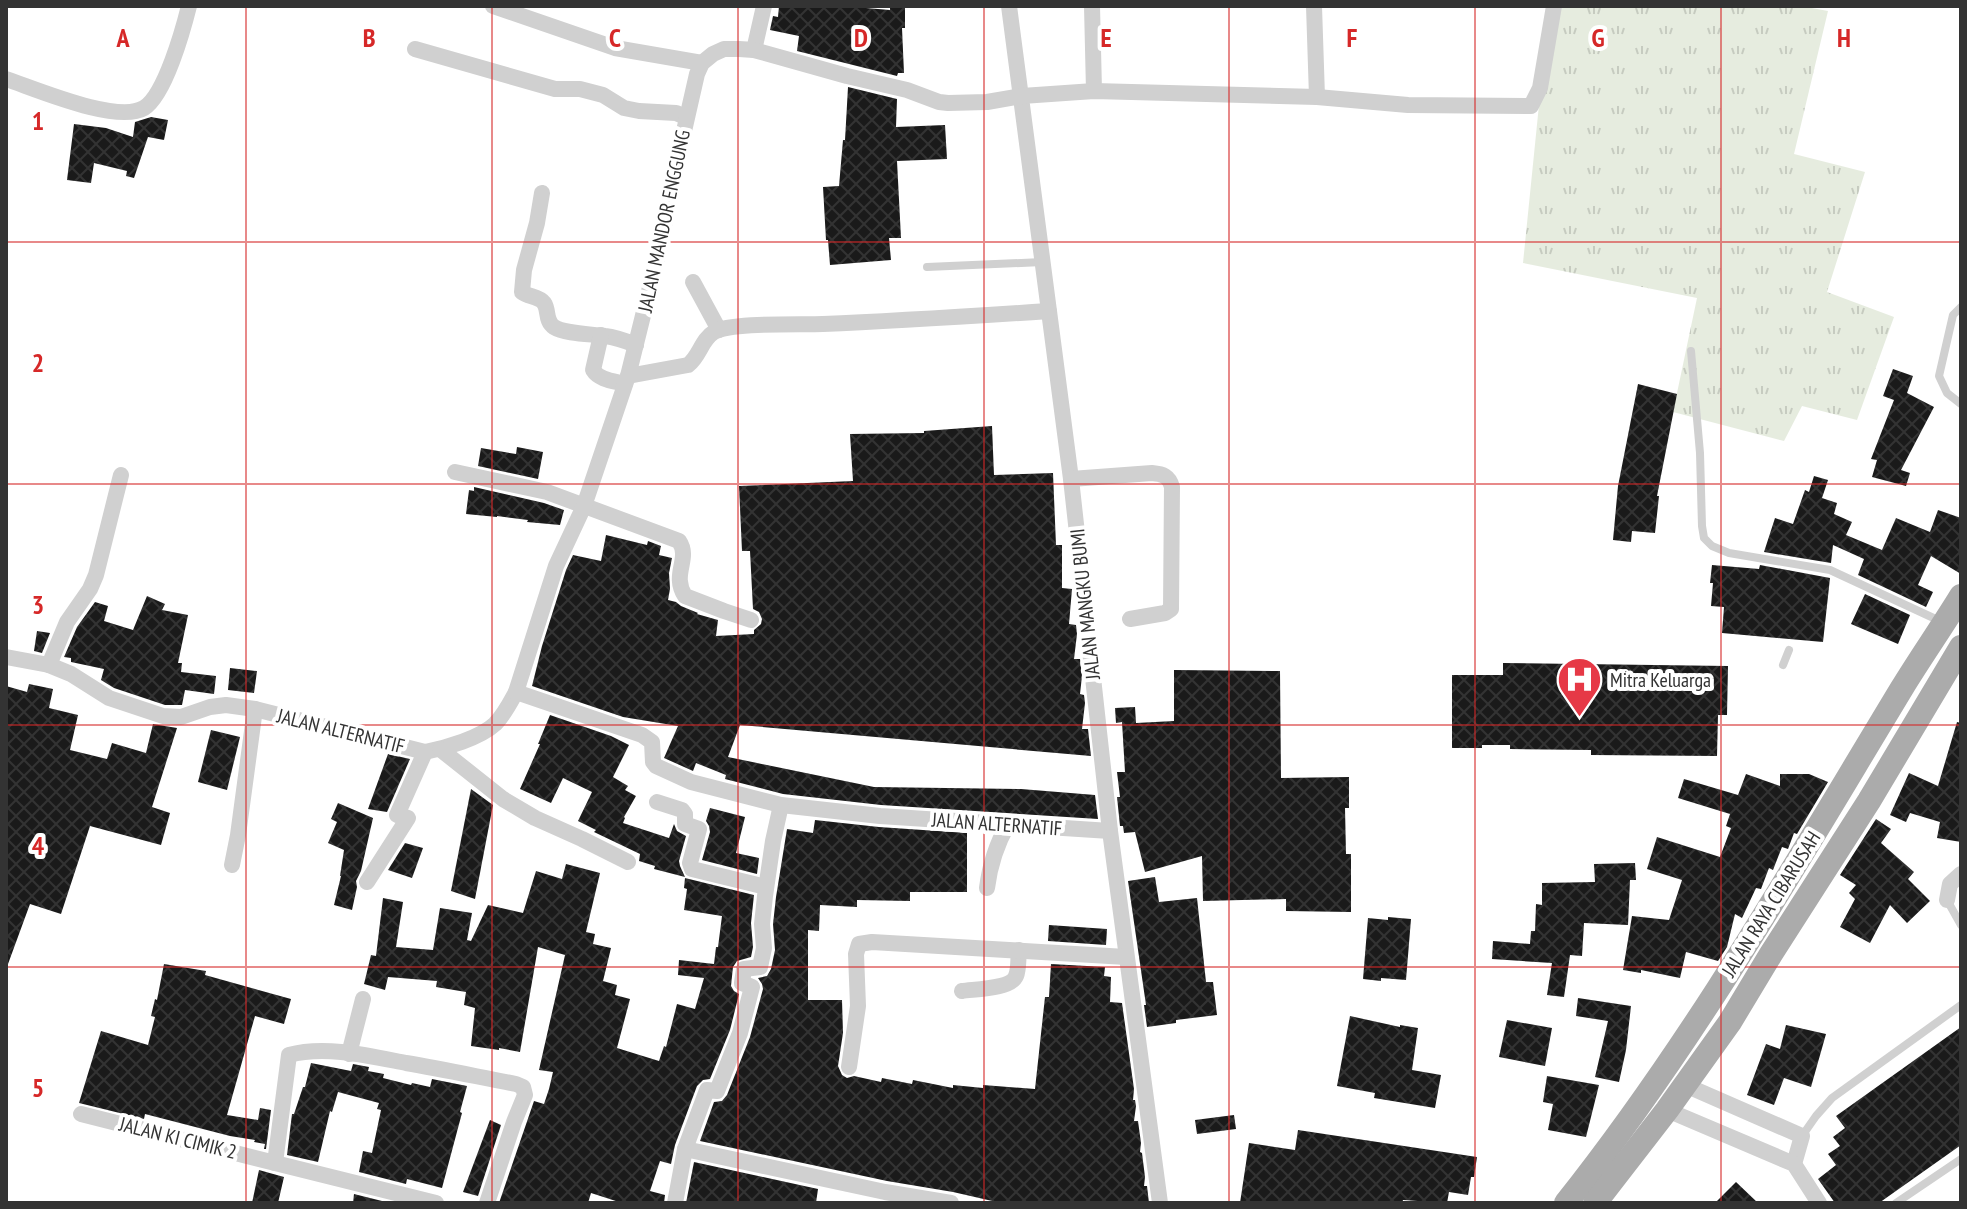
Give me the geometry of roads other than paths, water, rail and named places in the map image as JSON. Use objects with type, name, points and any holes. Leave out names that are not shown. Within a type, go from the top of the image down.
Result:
[{"type":"main road","name":"JALAN RAYA CIBARUSAH","points":[[1566,1203],[1615,1142],[1751,939],[1903,685],[1961,596]]},
{"type":"main road","name":"JALAN RAYA CIBARUSAH","points":[[1595,1203],[1730,1022],[1929,701],[1954,673],[1961,647]]},
{"type":"main road","points":[[1751,939],[1771,954]]},
{"type":"street","points":[[6,79],[89,106],[125,113],[136,111],[155,98],[168,73],[189,6]]},
{"type":"street","points":[[493,6],[615,48],[702,63],[724,49],[754,50],[907,90],[939,102],[987,102],[1094,91],[1317,97],[1408,105],[1531,106],[1540,88],[1554,6]]},
{"type":"street","points":[[754,50],[764,6]]},
{"type":"street","name":"JALAN MANGKU BUMI","points":[[1009,6],[1071,479],[1110,831],[1160,1203]]},
{"type":"street","points":[[1092,6],[1094,91]]},
{"type":"street","points":[[1314,6],[1317,97]]},
{"type":"street","points":[[415,49],[555,89],[580,89],[603,95],[624,108],[676,113],[686,117]]},
{"type":"street","name":"JALAN MANDOR ENGGUNG","points":[[516,692],[556,566],[584,506],[626,380],[659,251],[686,117],[702,63]]},
{"type":"street","points":[[542,193],[522,292],[545,304],[549,322],[554,327],[636,345]]},
{"type":"street","points":[[693,282],[719,330]]},
{"type":"street","points":[[601,335],[593,370],[595,374],[626,380],[688,365],[695,360],[703,343],[719,330],[1049,311]]},
{"type":"street","points":[[455,472],[547,492],[679,541],[684,553],[679,576],[685,596],[751,620]]},
{"type":"street","points":[[1071,479],[1152,473],[1166,476],[1170,481],[1171,609],[1165,613],[1130,619]]},
{"type":"street","points":[[49,665],[67,622],[93,583],[121,475]]},
{"type":"street","name":"JALAN ALTERNATIF","points":[[6,657],[49,665],[71,674],[109,698],[163,716],[181,717],[226,705],[433,751]]},
{"type":"street","points":[[367,882],[408,818],[397,815],[433,751],[483,733],[494,725],[516,692]]},
{"type":"street","name":"JALAN ALTERNATIF","points":[[516,692],[642,735],[652,742],[656,766],[691,782],[781,805],[880,816],[1110,831]]},
{"type":"street","points":[[232,865],[255,709]]},
{"type":"street","points":[[433,751],[535,818],[628,862]]},
{"type":"street","points":[[657,802],[682,810],[685,824],[699,829],[690,863],[692,869],[766,887]]},
{"type":"street","points":[[675,1203],[685,1149],[707,1090],[717,1091],[740,1033],[752,987],[742,983],[744,969],[760,967],[764,948],[762,924],[766,887],[781,805]]},
{"type":"street","points":[[987,888],[990,864],[1008,824]]},
{"type":"street","points":[[1947,900],[1950,884],[1961,874]]},
{"type":"street","points":[[849,1067],[858,1006],[856,954],[859,944],[872,942],[1126,957]]},
{"type":"street","points":[[962,991],[1013,981],[1017,975],[1019,950]]},
{"type":"street","points":[[349,1054],[363,999]]},
{"type":"street","points":[[275,1163],[289,1056],[312,1052],[349,1054],[465,1073],[516,1084],[523,1087],[525,1095],[487,1203]]},
{"type":"street","points":[[1685,1085],[1802,1136],[1794,1164]]},
{"type":"street","points":[[1667,1110],[1794,1164],[1819,1203]]},
{"type":"street","name":"JALAN KI CIMIK 2","points":[[81,1114],[436,1203]]},
{"type":"street","points":[[685,1149],[951,1203]]},
{"type":"lane","points":[[927,267],[1043,262]]},
{"type":"lane","points":[[1961,307],[1953,315],[1939,376],[1947,393],[1961,404]]},
{"type":"lane","points":[[1691,351],[1704,538],[1712,546],[1729,553],[1830,570],[1944,623]]},
{"type":"lane","points":[[1783,665],[1789,650]]},
{"type":"lane","points":[[1903,685],[1929,701]]},
{"type":"lane","points":[[1947,900],[1961,925]]},
{"type":"lane","points":[[1802,1136],[1832,1098],[1961,1005]]},
{"type":"lane","points":[[1896,1203],[1961,1159]]},
{"type":"place","name":"Mitra Keluarga","points":[[1579,719]]}]
